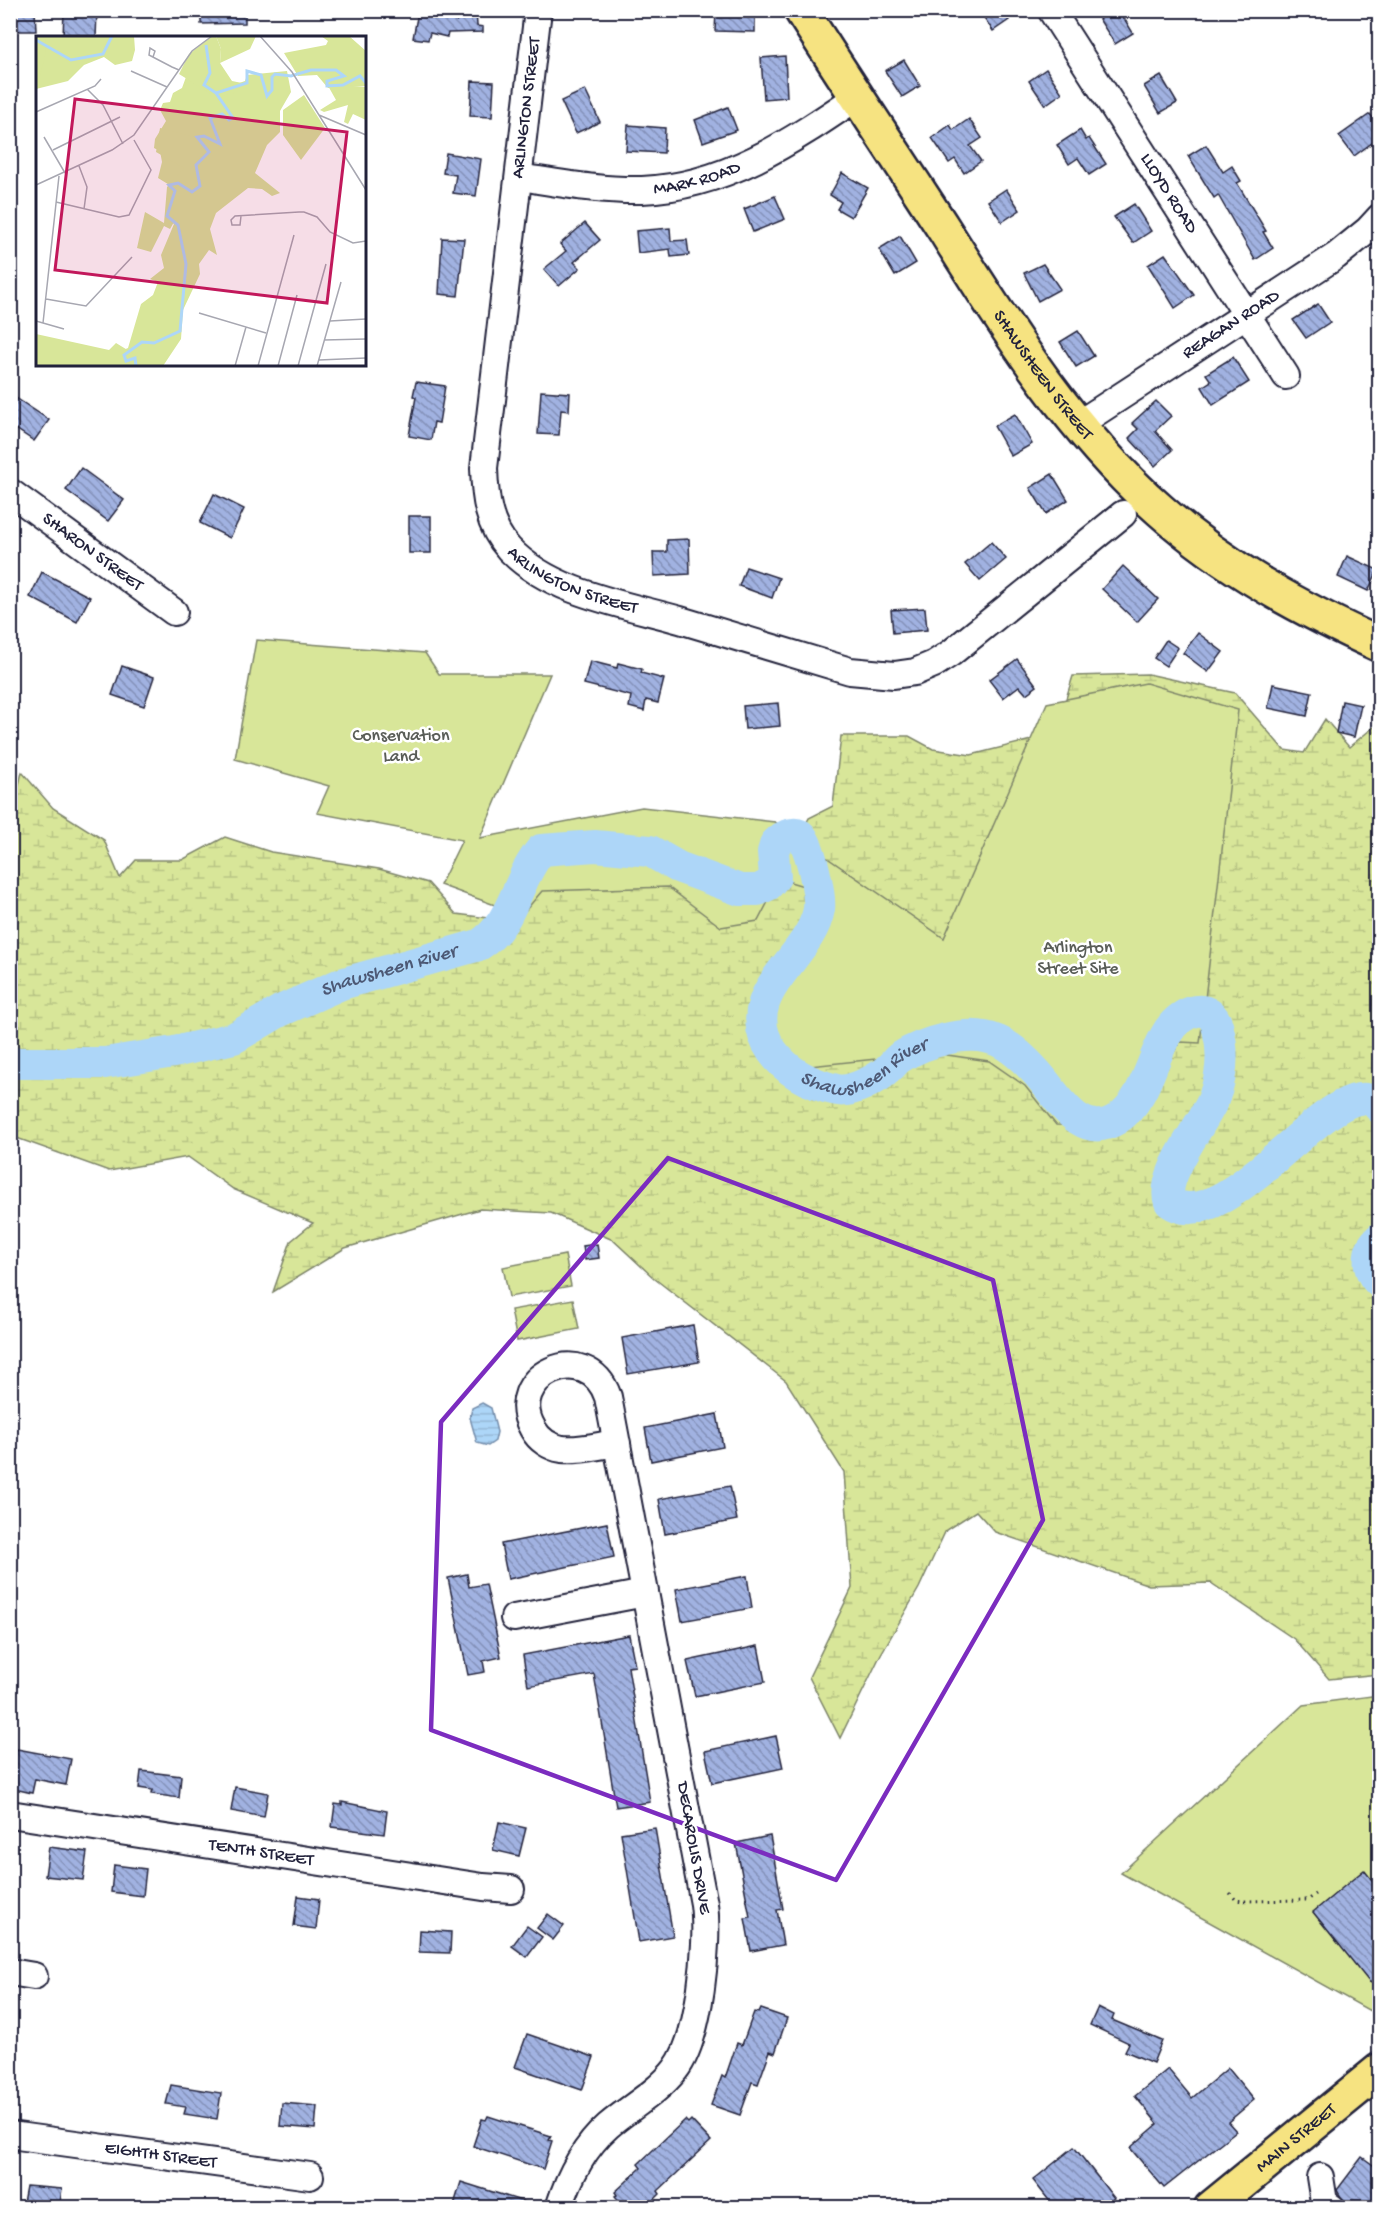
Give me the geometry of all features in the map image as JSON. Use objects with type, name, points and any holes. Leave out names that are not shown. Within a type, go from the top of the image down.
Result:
[{"type":"main road","name":"SHAWSHEEN STREET","points":[[801,10],[1009,332],[1077,425],[1159,510],[1205,546],[1290,602],[1380,645]]},
{"type":"main road","name":"MAIN STREET","points":[[1211,2208],[1380,2070]]},
{"type":"street","name":"ARLINGTON STREET","points":[[538,10],[484,468],[484,491],[488,513],[496,532],[508,548],[545,576],[592,594],[850,670],[894,675],[915,672],[951,653],[1123,514]]},
{"type":"street","name":"LLOYD ROAD","points":[[1051,10],[1286,376]]},
{"type":"street","name":"MARK ROAD","points":[[519,177],[610,189],[642,190],[697,182],[754,161],[857,97]]},
{"type":"street","name":"REAGAN ROAD","points":[[1077,425],[1336,256],[1380,217]]},
{"type":"street","name":"SHARON STREET","points":[[10,492],[174,612]]},
{"type":"street","name":"DECAROLIS DRIVE","points":[[559,2208],[571,2173],[591,2144],[609,2125],[664,2082],[682,2060],[693,2030],[705,1951],[704,1904],[617,1443]]},
{"type":"street","points":[[514,1617],[645,1593]]},
{"type":"street","name":"TENTH STREET","points":[[10,1814],[483,1887],[512,1889]]},
{"type":"street","name":"EIGHTH STREET","points":[[10,2134],[310,2176]]},
{"type":"street","points":[[1320,2177],[1324,2202],[1332,2208]]},
{"type":"path","points":[[1230,1893],[1236,1900],[1243,1902],[1308,1900],[1316,1894]]},
{"type":"highlighted area","points":[[668,1158],[993,1280],[1043,1520],[836,1880],[431,1730],[441,1422]]},
{"type":"green space","name":"Arlington Street Site","points":[[256,640],[425,653],[439,674],[550,674],[480,838],[642,807],[775,822],[944,938],[1047,703],[1146,683],[1238,710],[1200,1043],[1180,1042],[1135,1119],[1121,1126],[1056,1125],[1025,1086],[989,1061],[933,1053],[810,1066],[768,1042],[768,1005],[806,944],[807,887],[780,879],[758,921],[721,927],[668,887],[542,891],[526,910],[503,908],[440,885],[462,840],[317,813],[329,786],[235,759]]},
{"type":"green space","points":[[1148,674],[1235,693],[1284,750],[1304,753],[1325,719],[1349,747],[1375,726],[1379,715],[1379,1674],[1329,1679],[1294,1639],[1211,1583],[1149,1585],[995,1532],[976,1511],[946,1530],[919,1588],[881,1654],[840,1738],[809,1677],[852,1588],[844,1472],[786,1381],[655,1279],[613,1240],[551,1213],[480,1209],[345,1248],[273,1292],[291,1241],[313,1223],[233,1189],[188,1157],[109,1171],[11,1136],[10,821],[22,772],[53,808],[104,840],[120,878],[136,860],[182,860],[225,837],[271,852],[379,869],[428,883],[456,914],[488,918],[503,897],[584,831],[760,914],[809,818],[833,806],[841,736],[909,736],[933,749],[971,755],[1055,734],[1073,676]]},
{"type":"green space","points":[[565,1255],[571,1286],[509,1297],[503,1267]]},
{"type":"green space","points":[[573,1299],[579,1329],[517,1341],[511,1310]]},
{"type":"green space","points":[[1379,1695],[1379,2016],[1121,1873],[1303,1705]]},
{"type":"water","points":[[482,1403],[491,1408],[497,1432],[495,1441],[488,1446],[477,1443],[470,1418],[472,1408]]},
{"type":"building","points":[[10,10],[35,10],[36,31],[10,31]]},
{"type":"building","points":[[64,10],[97,10],[96,36],[63,36]]},
{"type":"building","points":[[201,10],[245,10],[245,23],[201,24]]},
{"type":"building","points":[[457,10],[476,10],[477,26],[483,27],[483,32],[448,33],[447,37],[430,33],[428,40],[413,38],[418,12],[457,21]]},
{"type":"building","points":[[979,10],[1003,10],[1009,20],[993,31]]},
{"type":"building","points":[[1113,10],[1119,10],[1133,33],[1115,44],[1099,19]]},
{"type":"building","points":[[716,12],[755,12],[755,32],[715,31]]},
{"type":"building","points":[[785,56],[787,97],[764,99],[761,58]]},
{"type":"building","points":[[904,60],[920,86],[902,97],[885,71]]},
{"type":"building","points":[[1046,69],[1062,93],[1045,105],[1029,81]]},
{"type":"building","points":[[1161,76],[1177,103],[1160,113],[1144,86]]},
{"type":"building","points":[[472,81],[494,82],[492,117],[470,116]]},
{"type":"building","points":[[585,90],[600,122],[576,133],[561,101]]},
{"type":"building","points":[[728,107],[737,130],[703,142],[695,120]]},
{"type":"building","points":[[1370,114],[1380,128],[1380,137],[1354,156],[1339,136]]},
{"type":"building","points":[[969,119],[982,138],[970,146],[981,161],[964,173],[955,159],[949,163],[932,138],[950,125],[953,130]]},
{"type":"building","points":[[628,125],[665,128],[664,153],[626,151]]},
{"type":"building","points":[[1080,130],[1086,140],[1089,138],[1106,164],[1089,175],[1078,158],[1069,164],[1057,145]]},
{"type":"building","points":[[1206,145],[1223,172],[1232,166],[1241,181],[1237,183],[1266,231],[1263,232],[1273,248],[1255,260],[1218,195],[1214,198],[1188,156]]},
{"type":"building","points":[[446,153],[481,159],[476,196],[453,193],[456,175],[443,173]]},
{"type":"building","points":[[842,173],[868,188],[851,217],[837,209],[841,202],[830,195]]},
{"type":"building","points":[[1006,189],[1020,210],[1002,222],[988,201]]},
{"type":"building","points":[[775,196],[785,219],[753,232],[744,209]]},
{"type":"building","points":[[1134,204],[1151,231],[1133,243],[1114,217]]},
{"type":"building","points":[[585,223],[600,240],[574,262],[580,268],[559,286],[544,269],[566,251],[560,244]]},
{"type":"building","points":[[670,228],[671,241],[687,240],[689,255],[671,257],[670,249],[638,253],[636,231]]},
{"type":"building","points":[[900,236],[916,263],[895,276],[879,249]]},
{"type":"building","points":[[442,238],[464,239],[458,296],[439,294]]},
{"type":"building","points":[[1165,254],[1194,295],[1175,308],[1148,265]]},
{"type":"building","points":[[1043,264],[1060,289],[1038,301],[1024,273]]},
{"type":"building","points":[[1318,304],[1330,322],[1306,338],[1293,320]]},
{"type":"building","points":[[1078,331],[1094,356],[1076,367],[1060,342]]},
{"type":"building","points":[[1233,357],[1249,382],[1213,405],[1202,387],[1211,381],[1206,374]]},
{"type":"building","points":[[416,382],[445,386],[439,423],[434,422],[431,440],[409,436],[416,397],[413,396]]},
{"type":"building","points":[[541,391],[570,393],[569,411],[561,410],[559,435],[538,434]]},
{"type":"building","points":[[10,394],[49,420],[34,441],[10,425]]},
{"type":"building","points":[[1156,401],[1171,416],[1155,431],[1172,450],[1155,466],[1129,438],[1138,429],[1132,423]]},
{"type":"building","points":[[1015,414],[1032,444],[1011,456],[994,426]]},
{"type":"building","points":[[81,468],[124,500],[108,521],[66,490]]},
{"type":"building","points":[[1052,474],[1068,500],[1046,514],[1030,488]]},
{"type":"building","points":[[214,494],[244,509],[230,538],[200,523]]},
{"type":"building","points":[[409,516],[431,516],[431,553],[409,553]]},
{"type":"building","points":[[689,539],[690,574],[654,576],[653,552],[667,552],[667,540]]},
{"type":"building","points":[[991,542],[1006,559],[980,581],[965,564]]},
{"type":"building","points":[[1347,556],[1378,570],[1368,591],[1338,577]]},
{"type":"building","points":[[1123,566],[1158,599],[1137,622],[1102,589]]},
{"type":"building","points":[[746,567],[779,578],[772,598],[739,586]]},
{"type":"building","points":[[42,572],[90,597],[77,622],[30,597]]},
{"type":"building","points":[[925,608],[927,630],[893,633],[891,610]]},
{"type":"building","points":[[1198,633],[1223,652],[1208,672],[1183,653]]},
{"type":"building","points":[[1166,640],[1178,648],[1166,666],[1154,658]]},
{"type":"building","points":[[1017,659],[1037,686],[1026,694],[1019,686],[1003,698],[989,680]]},
{"type":"building","points":[[590,661],[617,668],[618,663],[642,669],[641,673],[664,679],[658,703],[646,700],[644,711],[629,707],[631,696],[584,684]]},
{"type":"building","points":[[122,666],[154,677],[144,706],[112,695]]},
{"type":"building","points":[[1273,684],[1312,692],[1307,716],[1268,708]]},
{"type":"building","points":[[1342,701],[1361,705],[1354,737],[1336,733]]},
{"type":"building","points":[[778,703],[780,726],[745,729],[743,706]]},
{"type":"building","points":[[597,1244],[599,1258],[585,1260],[583,1246]]},
{"type":"building","points":[[693,1325],[699,1362],[628,1374],[622,1338]]},
{"type":"building","points":[[717,1414],[723,1447],[651,1461],[645,1428]]},
{"type":"building","points":[[730,1486],[737,1520],[665,1534],[659,1499]]},
{"type":"building","points":[[607,1523],[614,1557],[508,1579],[501,1544]]},
{"type":"building","points":[[467,1574],[469,1587],[486,1584],[501,1657],[483,1661],[485,1672],[468,1675],[448,1578]]},
{"type":"building","points":[[747,1576],[752,1608],[682,1621],[676,1589]]},
{"type":"building","points":[[629,1635],[635,1666],[628,1667],[650,1802],[616,1807],[594,1674],[528,1686],[523,1655]]},
{"type":"building","points":[[758,1646],[765,1682],[695,1696],[687,1661]]},
{"type":"building","points":[[776,1736],[783,1768],[712,1783],[705,1751]]},
{"type":"building","points":[[17,1749],[71,1759],[66,1785],[35,1779],[32,1793],[10,1788],[10,1756],[15,1757]]},
{"type":"building","points":[[141,1771],[181,1776],[179,1798],[151,1794],[152,1790],[139,1788]]},
{"type":"building","points":[[235,1787],[268,1793],[264,1817],[231,1811]]},
{"type":"building","points":[[342,1802],[387,1811],[384,1834],[332,1827],[335,1804],[342,1805]]},
{"type":"building","points":[[499,1822],[526,1828],[519,1856],[493,1850]]},
{"type":"building","points":[[655,1828],[673,1936],[639,1942],[621,1833]]},
{"type":"building","points":[[770,1836],[783,1909],[777,1910],[783,1945],[751,1951],[745,1918],[750,1917],[736,1843]]},
{"type":"building","points":[[49,1847],[87,1852],[83,1880],[45,1876]]},
{"type":"building","points":[[114,1865],[146,1869],[143,1896],[111,1892]]},
{"type":"building","points":[[1364,1870],[1380,1890],[1380,1975],[1370,1983],[1313,1912]]},
{"type":"building","points":[[298,1896],[319,1899],[316,1929],[294,1926]]},
{"type":"building","points":[[548,1914],[564,1926],[553,1940],[537,1928]]},
{"type":"building","points":[[527,1926],[542,1937],[527,1957],[512,1946]]},
{"type":"building","points":[[420,1930],[451,1932],[450,1953],[419,1952]]},
{"type":"building","points":[[1098,2007],[1114,2015],[1112,2020],[1162,2041],[1153,2063],[1125,2051],[1129,2043],[1090,2025]]},
{"type":"building","points":[[761,2009],[787,2018],[775,2053],[770,2051],[758,2084],[752,2082],[740,2115],[711,2105],[722,2076],[725,2078],[737,2043],[742,2045],[754,2012],[759,2013]]},
{"type":"building","points":[[527,2034],[594,2057],[582,2090],[515,2067]]},
{"type":"building","points":[[1228,2068],[1254,2100],[1228,2122],[1236,2131],[1164,2188],[1130,2148],[1158,2124],[1135,2096],[1168,2069],[1192,2098]]},
{"type":"building","points":[[171,2085],[221,2093],[217,2119],[184,2114],[186,2107],[166,2104]]},
{"type":"building","points":[[282,2103],[317,2106],[315,2129],[280,2126]]},
{"type":"building","points":[[488,2116],[551,2136],[549,2140],[552,2141],[543,2169],[473,2146],[482,2119],[486,2120]]},
{"type":"building","points":[[685,2120],[688,2123],[691,2120],[711,2141],[658,2191],[660,2194],[646,2208],[626,2208],[615,2196],[617,2195],[615,2192],[641,2168],[638,2164]]},
{"type":"building","points":[[1074,2147],[1114,2198],[1102,2208],[1055,2208],[1033,2180]]},
{"type":"building","points":[[1362,2157],[1380,2170],[1380,2194],[1369,2208],[1347,2208],[1337,2190]]},
{"type":"building","points":[[461,2182],[531,2204],[530,2208],[453,2208]]},
{"type":"building","points":[[26,2186],[62,2189],[59,2208],[22,2208]]},
{"type":"waterway","name":"Shawsheen River","points":[[10,1063],[105,1063],[174,1052],[234,1038],[280,1011],[341,984],[479,945],[500,926],[532,862],[541,850],[595,846],[650,851],[678,867],[740,890],[758,890],[768,885],[775,877],[773,852],[776,842],[794,834],[800,835],[804,840],[811,859],[817,882],[819,909],[813,927],[803,944],[768,994],[762,1012],[762,1031],[778,1059],[809,1081],[837,1090],[849,1089],[878,1077],[899,1058],[934,1042],[961,1036],[986,1037],[998,1041],[1019,1055],[1062,1104],[1081,1121],[1092,1125],[1104,1125],[1127,1111],[1135,1100],[1163,1041],[1175,1023],[1188,1013],[1203,1011],[1214,1020],[1220,1038],[1221,1064],[1218,1082],[1208,1110],[1176,1165],[1168,1191],[1170,1202],[1194,1208],[1222,1198],[1340,1107],[1363,1099],[1380,1108]]},
{"type":"waterway","name":"Shawsheen River","points":[[1380,1238],[1370,1254],[1372,1272],[1380,1283]]},
{"type":"park label","name":"Conservation Land","points":[[401,746]]}]
